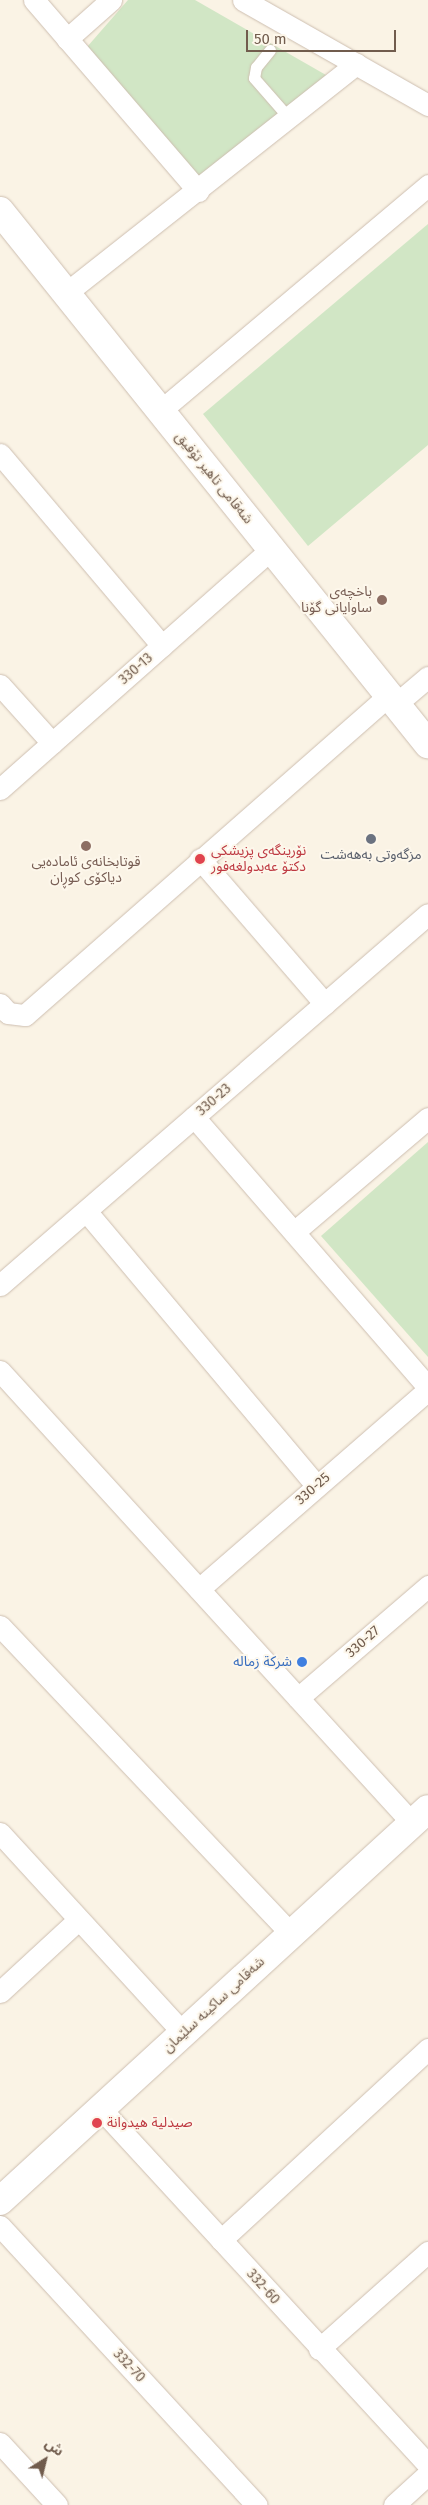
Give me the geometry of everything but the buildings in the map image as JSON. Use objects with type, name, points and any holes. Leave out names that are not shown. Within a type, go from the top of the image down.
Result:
[{"type":"street","points":[[34,0],[198,191]]},
{"type":"street","points":[[67,38],[111,0]]},
{"type":"street","points":[[243,0],[428,105]]},
{"type":"street","points":[[66,293],[198,191],[356,64]]},
{"type":"street","points":[[160,411],[428,185]]},
{"type":"street","name":"شەقامی تاهیر تۆفیق","points":[[0,211],[428,744]]},
{"type":"street","points":[[0,454],[162,646]]},
{"type":"street","name":"330-13","points":[[0,789],[271,549]]},
{"type":"street","points":[[0,1004],[8,1013],[26,1015],[200,859],[392,700],[428,677]]},
{"type":"street","points":[[0,685],[52,743]]},
{"type":"street","points":[[200,859],[325,1004]]},
{"type":"street","name":"330-23","points":[[0,1285],[428,914]]},
{"type":"street","points":[[194,1117],[428,1389]]},
{"type":"street","points":[[294,1232],[428,1118]]},
{"type":"street","points":[[86,1211],[317,1486]]},
{"type":"street","points":[[3,1380],[199,1589],[298,1698],[420,1816]]},
{"type":"street","name":"330-25","points":[[199,1589],[428,1389]]},
{"type":"street","name":"330-27","points":[[298,1698],[428,1586]]},
{"type":"street","points":[[0,1626],[291,1934]]},
{"type":"street","name":"شەقامی ساکینە سلێمان","points":[[0,2201],[420,1816]]},
{"type":"street","points":[[0,1833],[183,2034]]},
{"type":"street","points":[[0,1992],[78,1920]]},
{"type":"street","points":[[220,2240],[428,2049]]},
{"type":"street","name":"332-60","points":[[100,2109],[319,2349],[428,2464]]},
{"type":"street","name":"332-70","points":[[0,2226],[257,2505]]},
{"type":"street","points":[[319,2349],[428,2252]]},
{"type":"street","points":[[0,2443],[57,2505]]},
{"type":"street","points":[[394,2505],[428,2474]]},
{"type":"lane","points":[[270,50],[256,67],[254,78],[289,118]]},
{"type":"green space","points":[[128,0],[195,0],[326,75],[196,181],[87,47]]},
{"type":"green space","points":[[428,224],[428,445],[308,546],[203,414]]},
{"type":"green space","points":[[428,1142],[428,1357],[321,1236]]},
{"type":"place","name":"باخچەی ساوایانی گۆنا","points":[[382,600]]},
{"type":"place","name":"مزگەوتی بەهەشت","points":[[371,839]]},
{"type":"place","name":"قوتابخانەی ئامادەیی دیاکۆی کوڕان","points":[[86,846]]},
{"type":"place","name":"نۆرینگەی پزیشکی دکتۆ عەبدولغەفور","points":[[200,859]]},
{"type":"place","name":"شركة زماله","points":[[302,1662]]},
{"type":"place","name":"صيدلية هيدوانة","points":[[97,2123]]}]
